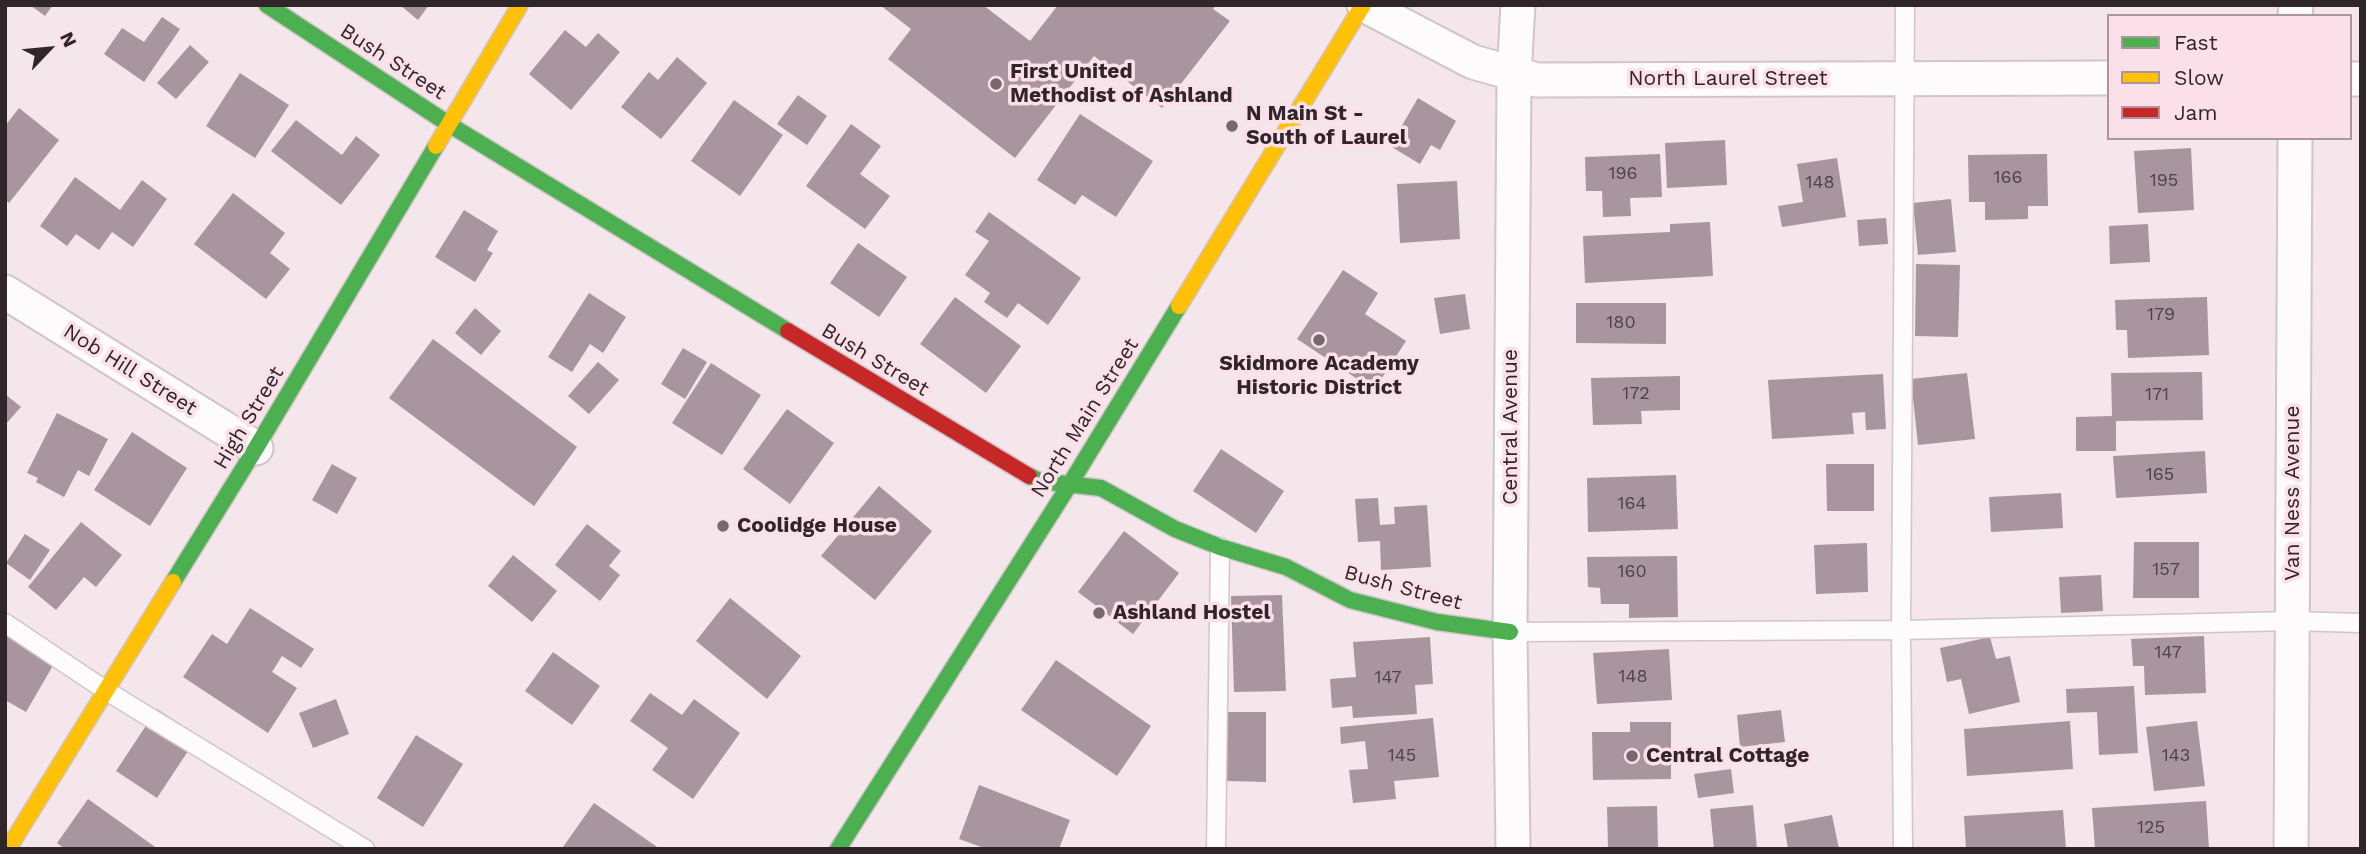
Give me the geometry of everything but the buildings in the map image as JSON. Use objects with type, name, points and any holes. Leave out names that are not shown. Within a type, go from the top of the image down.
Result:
[{"type":"street","name":"Bush Street","points":[[267,5],[450,125],[1021,473],[1040,481],[1101,488],[1175,529],[1220,547],[1286,567],[1350,600],[1437,622],[1510,632]]},
{"type":"street","name":"High Street","points":[[8,849],[256,448],[520,5]]},
{"type":"street","name":"North Laurel Street","points":[[1363,5],[1473,62],[1537,80],[2107,78]]},
{"type":"street","name":"North Main Street","points":[[838,849],[1070,484],[1363,5]]},
{"type":"street","name":"Central Avenue","points":[[1513,849],[1510,632],[1514,75],[1518,5]]},
{"type":"street","name":"Van Ness Avenue","points":[[2291,849],[2295,140]]},
{"type":"street","name":"Nob Hill Street","points":[[5,292],[256,448]]},
{"type":"lane","points":[[1903,849],[1901,630],[1905,5]]},
{"type":"lane","points":[[1216,849],[1220,547]]},
{"type":"lane","points":[[1510,632],[1901,630],[2292,621],[2361,623]]},
{"type":"lane","points":[[5,623],[106,690],[365,849]]},
{"type":"traffic: fast","points":[[267,5],[450,125],[788,331]]},
{"type":"traffic: fast","points":[[173,582],[436,146]]},
{"type":"traffic: fast","points":[[838,849],[1070,484],[1179,306]]},
{"type":"traffic: fast","points":[[1029,476],[1040,481],[1101,488],[1175,529],[1220,547],[1286,567],[1350,600],[1437,622],[1510,632]]},
{"type":"traffic: slow","points":[[436,146],[520,5]]},
{"type":"traffic: slow","points":[[1179,306],[1363,5]]},
{"type":"traffic: slow","points":[[8,849],[173,582]]},
{"type":"traffic: jam","points":[[788,331],[1029,476]]},
{"type":"place","name":"First United Methodist of Ashland","points":[[996,84]]},
{"type":"place","name":"N Main St - South of Laurel","points":[[1232,126]]},
{"type":"place","name":"Skidmore Academy Historic District","points":[[1319,340]]},
{"type":"place","name":"Coolidge House","points":[[723,526]]},
{"type":"place","name":"Ashland Hostel","points":[[1099,613]]},
{"type":"place","name":"Central Cottage","points":[[1632,756]]}]
